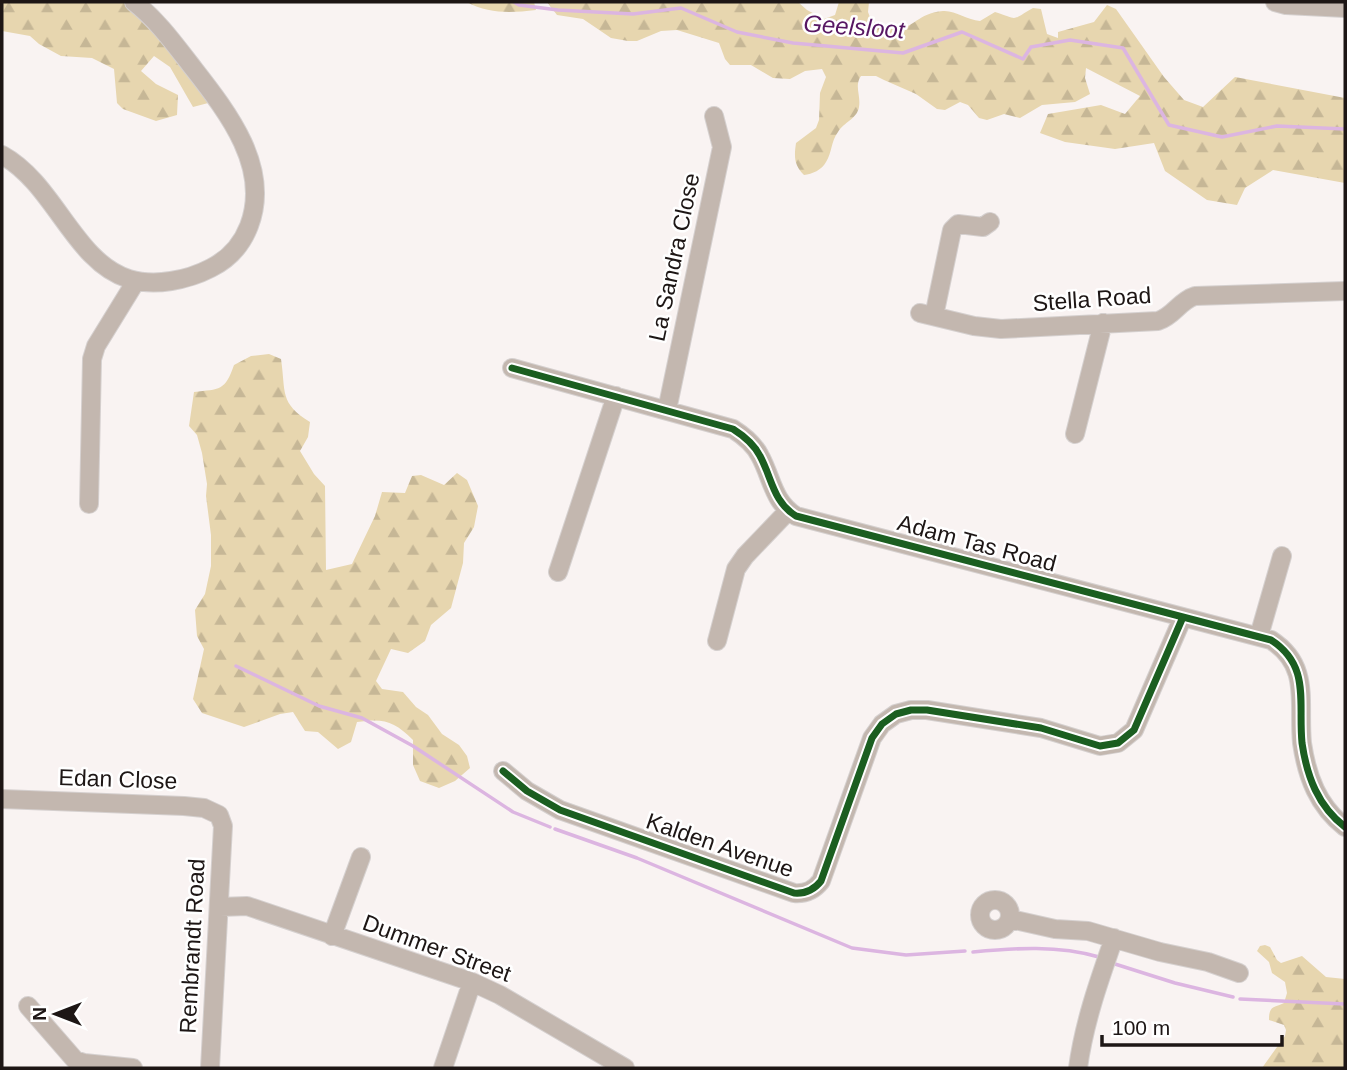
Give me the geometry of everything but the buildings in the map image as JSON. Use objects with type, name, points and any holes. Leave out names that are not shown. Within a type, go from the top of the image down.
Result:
[{"type":"street","points":[[2,155],[18,165],[36,182],[81,242],[102,264],[118,275],[136,281],[156,282],[188,277],[223,261],[244,237],[253,215],[256,191],[252,167],[235,128],[210,89],[168,36],[134,2]]},
{"type":"street","points":[[1275,2],[1345,8]]},
{"type":"street","name":"La Sandra Close","points":[[667,410],[722,147],[713,116]]},
{"type":"street","name":"Stella Road","points":[[990,222],[983,227],[958,224],[952,230],[927,314],[974,326],[1001,329],[1164,319],[1185,300],[1195,296],[1345,291]]},
{"type":"street","points":[[89,503],[92,359],[96,346],[136,281]]},
{"type":"street","points":[[1075,434],[1103,323]]},
{"type":"street","points":[[512,368],[724,425],[741,435],[761,457],[776,497],[788,511],[736,569],[717,641]]},
{"type":"street","points":[[558,572],[616,396]]},
{"type":"street","name":"Adam Tas Road","points":[[788,511],[796,516],[1259,636],[1279,645],[1293,660],[1300,683],[1303,743],[1309,774],[1321,803],[1345,827]]},
{"type":"street","points":[[1259,636],[1282,556]]},
{"type":"street","name":"Kalden Avenue","points":[[503,771],[520,776],[560,810],[789,891],[805,892],[821,881],[868,746],[876,730],[889,718],[911,710],[927,710],[1041,728],[1100,746],[1118,743],[1134,730],[1183,617]]},
{"type":"street","name":"Edan Close","points":[[2,799],[204,808],[219,815],[223,826]]},
{"type":"street","name":"Rembrandt Road","points":[[209,1068],[223,826]]},
{"type":"street","points":[[332,936],[361,857]]},
{"type":"street","name":"Dummer Street","points":[[220,907],[247,906],[472,982],[500,995],[625,1068]]},
{"type":"street","points":[[1010,919],[1055,929],[1088,931],[1160,952],[1208,962],[1239,973]]},
{"type":"street","points":[[1078,1068],[1087,1018],[1114,938]]},
{"type":"street","points":[[443,1068],[472,982]]},
{"type":"street","points":[[28,1006],[75,1060],[133,1068]]},
{"type":"green space","points":[[2,2],[127,2],[142,12],[212,102],[193,107],[170,67],[154,56],[141,71],[156,84],[178,95],[177,115],[156,121],[123,109],[117,103],[114,69],[92,58],[61,56],[30,36],[2,31]]},
{"type":"green space","points":[[466,2],[534,2],[536,10],[500,12]]},
{"type":"green space","points":[[547,2],[798,2],[824,19],[835,15],[839,2],[869,2],[871,20],[894,29],[943,11],[980,21],[995,12],[1015,18],[1033,8],[1041,9],[1047,34],[1058,38],[1058,32],[1094,22],[1107,5],[1116,9],[1164,77],[1184,100],[1203,107],[1235,77],[1345,98],[1345,183],[1273,170],[1245,188],[1237,205],[1207,200],[1165,171],[1154,143],[1115,149],[1065,142],[1040,133],[1048,114],[1101,105],[1125,114],[1140,96],[1086,68],[1085,78],[1090,94],[1075,102],[1042,105],[1020,118],[1004,114],[987,120],[979,118],[968,105],[960,102],[945,110],[937,109],[916,94],[876,76],[861,76],[858,83],[858,111],[836,136],[824,165],[804,175],[795,160],[796,143],[816,128],[819,120],[820,93],[826,77],[822,69],[805,71],[790,79],[773,78],[751,65],[730,65],[719,43],[677,30],[661,31],[637,41],[611,38],[583,19],[557,15]]},
{"type":"green space","points":[[269,354],[281,359],[284,388],[293,409],[310,422],[308,437],[300,451],[325,486],[326,570],[352,564],[375,516],[382,492],[405,493],[412,476],[421,475],[444,485],[457,473],[467,480],[478,506],[474,527],[464,543],[463,563],[451,608],[431,625],[425,641],[408,653],[391,649],[376,681],[382,689],[403,692],[416,707],[428,715],[442,734],[459,745],[467,756],[470,768],[455,781],[439,788],[420,781],[413,765],[413,740],[388,722],[357,722],[351,742],[338,749],[318,732],[305,731],[293,712],[244,727],[202,713],[193,699],[204,649],[197,636],[195,610],[205,594],[211,566],[207,484],[197,435],[189,426],[194,392],[220,387],[228,380],[234,365],[251,356]]},
{"type":"green space","points":[[1260,946],[1270,947],[1281,963],[1302,956],[1326,977],[1345,979],[1345,1068],[1262,1068],[1285,1036],[1284,1025],[1269,1020],[1269,1015],[1272,1008],[1284,1003],[1287,993],[1285,982],[1272,973],[1269,962],[1257,951]]},
{"type":"waterway","name":"Geelsloot","points":[[514,2],[558,10],[633,14],[681,8],[737,32],[793,43],[903,53],[962,32],[1023,59],[1031,47],[1070,40],[1123,48],[1169,125],[1222,137],[1277,126],[1345,129]]},
{"type":"waterway","points":[[236,666],[319,706],[362,718],[413,746],[513,812],[550,827]]},
{"type":"waterway","points":[[555,829],[637,858],[852,948],[906,955],[965,951]]},
{"type":"waterway","points":[[973,952],[1052,949],[1099,957]]},
{"type":"waterway","points":[[1115,964],[1175,983],[1233,997]]},
{"type":"waterway","points":[[1240,999],[1345,1004]]},
{"type":"cycle path","points":[[512,368],[733,429],[755,448],[782,504],[796,516],[1271,640],[1284,650],[1297,673],[1301,699],[1302,743],[1315,790],[1328,810],[1345,827]]},
{"type":"cycle path","points":[[503,771],[527,791],[560,810],[794,893],[806,892],[821,881],[872,738],[882,724],[896,714],[927,710],[1041,728],[1100,746],[1118,743],[1134,730],[1183,617]]}]
